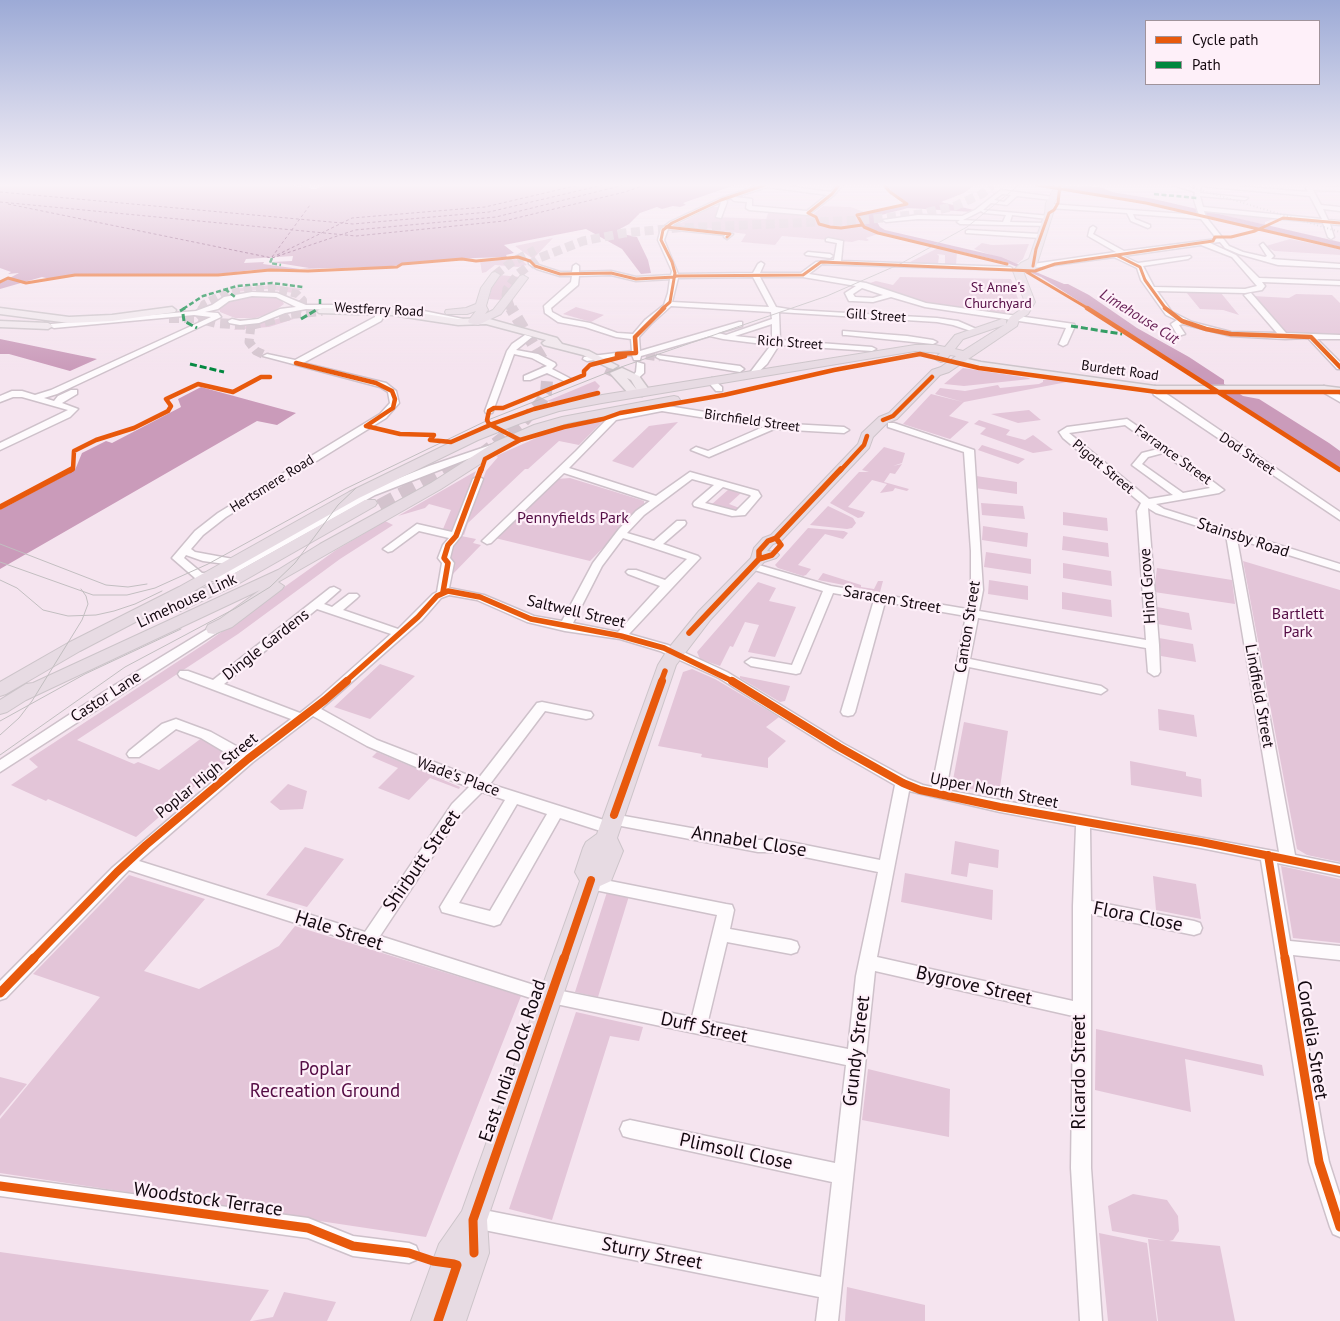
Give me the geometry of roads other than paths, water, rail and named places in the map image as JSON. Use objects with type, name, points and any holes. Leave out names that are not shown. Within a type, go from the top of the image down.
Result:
[{"type":"highway","points":[[915,348],[933,342],[960,337],[1015,318],[1024,312],[1030,302],[1026,267],[1035,247]]},
{"type":"highway","points":[[473,321],[483,310],[482,306],[488,282],[495,275]]},
{"type":"highway","points":[[473,321],[496,319],[523,278]]},
{"type":"highway","points":[[451,314],[482,306]]},
{"type":"highway","points":[[631,369],[646,398],[655,398],[916,352],[954,355],[1000,332],[1013,324],[1015,318]]},
{"type":"highway","name":"East India Dock Road","points":[[426,1321],[450,1254],[473,1219],[590,882],[604,875],[612,852],[610,828],[668,665],[674,653],[704,615],[756,562],[759,551],[768,541],[776,538],[864,445],[876,440],[936,372],[934,368],[954,355],[960,337]]},
{"type":"highway","points":[[0,708],[22,695],[267,581],[436,486],[496,447],[515,438],[551,425],[612,413],[716,386],[738,373],[753,374],[915,348],[935,348],[954,355]]},
{"type":"highway","points":[[631,369],[668,388],[716,386]]},
{"type":"highway","points":[[0,691],[74,647],[208,578],[233,562],[354,495],[496,428],[557,408],[602,399],[631,369]]},
{"type":"highway","points":[[612,413],[635,402],[631,369]]},
{"type":"highway","points":[[456,446],[488,436],[499,439],[496,447]]},
{"type":"highway","name":"Limehouse Link","points":[[0,691],[96,643],[232,581],[375,505],[249,580],[106,647],[42,681],[22,695]]},
{"type":"highway","points":[[214,629],[240,612],[325,547]]},
{"type":"highway","points":[[182,620],[204,614],[217,615],[220,617],[220,620],[214,629]]},
{"type":"highway","name":"East India Dock Road","points":[[451,1321],[474,1252],[473,1219]]},
{"type":"main road","name":"Westferry Road","points":[[473,321],[458,322],[402,314],[324,307],[389,304],[467,316],[478,325],[556,344],[586,356],[631,369]]},
{"type":"main road","points":[[0,311],[52,322],[93,327],[171,314]]},
{"type":"main road","points":[[0,324],[12,319],[14,316],[12,313]]},
{"type":"main road","name":"Westferry Road","points":[[496,319],[554,340],[556,344]]},
{"type":"main road","points":[[0,324],[52,322]]},
{"type":"main road","name":"Burdett Road","points":[[954,355],[981,365],[992,364],[1156,389],[1324,389],[1340,391]]},
{"type":"main road","name":"Westferry Road","points":[[626,385],[631,369]]},
{"type":"main road","name":"Westferry Road","points":[[626,385],[620,376],[631,369]]},
{"type":"main road","points":[[602,399],[626,385]]},
{"type":"main road","name":"Burdett Road","points":[[1324,389],[1340,386]]},
{"type":"street","points":[[631,369],[635,337],[648,322],[669,304],[675,276],[672,262],[664,247]]},
{"type":"street","points":[[837,260],[839,247]]},
{"type":"street","points":[[1109,247],[1138,265],[1151,289],[1170,313],[1182,321],[1231,334],[1285,337],[1340,337]]},
{"type":"street","points":[[808,254],[837,260],[884,264],[954,267],[1026,267],[1174,247]]},
{"type":"street","points":[[1151,289],[1247,293],[1258,290],[1261,286],[1257,280],[1234,256],[1211,247]]},
{"type":"street","points":[[1228,247],[1232,250],[1266,260],[1291,264],[1340,266]]},
{"type":"street","points":[[1264,247],[1271,256],[1266,260]]},
{"type":"street","points":[[1138,265],[1188,257],[1166,248]]},
{"type":"street","points":[[803,275],[818,263],[837,260]]},
{"type":"street","points":[[531,263],[557,273],[576,270],[611,273],[636,279],[675,276],[803,275],[862,285],[925,305],[1071,326],[1063,344]]},
{"type":"street","points":[[753,374],[764,362],[775,343],[776,320],[774,310],[756,275],[761,264]]},
{"type":"street","points":[[870,271],[882,267],[884,264]]},
{"type":"street","points":[[950,278],[954,267]]},
{"type":"street","points":[[576,270],[575,283],[547,308],[549,313],[561,320],[594,326],[616,335],[635,337]]},
{"type":"street","points":[[1257,280],[1340,284]]},
{"type":"street","points":[[862,285],[849,293],[850,298],[873,300],[890,295]]},
{"type":"street","points":[[1247,293],[1285,337]]},
{"type":"street","name":"Westferry Road","points":[[37,397],[52,393],[110,367],[216,313],[228,299],[252,294],[277,295],[289,302],[306,307]]},
{"type":"street","points":[[873,300],[876,315]]},
{"type":"street","points":[[280,312],[289,302]]},
{"type":"street","name":"Gill Street","points":[[669,304],[876,315],[947,322],[977,331]]},
{"type":"street","name":"Westferry Road","points":[[232,322],[262,320],[280,312],[306,307],[398,309],[451,314]]},
{"type":"street","points":[[267,356],[296,363],[378,319],[380,316],[378,312]]},
{"type":"street","points":[[52,322],[104,322],[194,313],[216,313],[232,322]]},
{"type":"street","points":[[723,337],[776,320]]},
{"type":"street","points":[[1181,334],[1175,324],[1182,321]]},
{"type":"street","points":[[57,403],[63,397],[232,322]]},
{"type":"street","points":[[631,369],[709,333],[738,324]]},
{"type":"street","name":"Rich Street","points":[[709,333],[723,337],[775,343],[872,349]]},
{"type":"street","points":[[846,333],[933,342]]},
{"type":"street","points":[[489,411],[511,351],[528,337]]},
{"type":"street","points":[[1311,337],[1340,367]]},
{"type":"street","points":[[511,351],[535,356],[550,364],[551,367],[547,370],[527,378]]},
{"type":"street","points":[[624,354],[631,369]]},
{"type":"street","points":[[586,356],[624,354]]},
{"type":"street","points":[[586,356],[624,354]]},
{"type":"street","points":[[660,357],[704,364],[718,373],[738,373]]},
{"type":"street","points":[[764,362],[782,369]]},
{"type":"street","name":"Hertsmere Road","points":[[186,550],[199,533],[222,515],[393,408],[395,399],[392,391],[376,383],[296,363]]},
{"type":"street","points":[[110,367],[111,370],[120,371]]},
{"type":"street","points":[[547,370],[569,380]]},
{"type":"street","name":"Dod Street","points":[[1156,389],[1157,393],[1340,517]]},
{"type":"street","points":[[1324,389],[1340,399]]},
{"type":"street","points":[[0,399],[17,393],[37,397],[74,410],[0,447]]},
{"type":"street","name":"Birchfield Street","points":[[612,413],[666,408],[773,426],[844,430]]},
{"type":"street","points":[[487,541],[580,452],[612,413]]},
{"type":"street","name":"Canton Street","points":[[892,420],[921,435],[969,450],[977,590],[938,794]]},
{"type":"street","name":"Farrance Street","points":[[1128,422],[1218,488],[1216,491],[1181,496]]},
{"type":"street","name":"Pigott Street","points":[[1128,422],[1066,430],[1064,432],[1066,436],[1148,503]]},
{"type":"street","points":[[719,449],[773,426]]},
{"type":"street","name":"Limehouse Link","points":[[208,578],[222,576],[240,567],[352,502],[387,486],[432,468],[496,447]]},
{"type":"street","points":[[1166,450],[1145,455],[1138,462],[1137,466],[1181,496]]},
{"type":"street","points":[[562,469],[658,500]]},
{"type":"street","points":[[565,627],[597,565],[621,534],[640,513],[690,475],[754,493],[756,498],[741,513],[736,514],[698,504],[721,484]]},
{"type":"street","points":[[443,592],[448,562],[444,558],[448,545],[456,536],[478,479]]},
{"type":"street","points":[[1148,503],[1181,496]]},
{"type":"street","name":"Stainsby Road","points":[[1148,503],[1165,513],[1340,568]]},
{"type":"street","name":"Hind Grove","points":[[1148,503],[1142,511],[1154,672]]},
{"type":"street","points":[[656,545],[681,523]]},
{"type":"street","points":[[388,549],[417,527],[456,536]]},
{"type":"street","points":[[621,534],[694,558],[622,636]]},
{"type":"street","name":"Lindfield Street","points":[[1231,534],[1288,859]]},
{"type":"street","points":[[208,578],[196,574],[178,558],[186,550],[203,558],[233,562]]},
{"type":"street","name":"Saracen Street","points":[[756,562],[828,589],[1153,645]]},
{"type":"street","points":[[632,572],[668,585]]},
{"type":"street","points":[[751,662],[796,670],[828,589]]},
{"type":"street","name":"Dingle Gardens","points":[[215,685],[334,590]]},
{"type":"street","name":"Saltwell Street","points":[[443,592],[453,591],[480,597],[531,619],[565,627],[622,636],[651,643],[674,653]]},
{"type":"street","name":"Poplar High Street","points":[[0,993],[127,863],[248,758],[307,714],[418,617],[443,592]]},
{"type":"street","name":"Dingle Gardens","points":[[334,611],[353,596]]},
{"type":"street","points":[[848,712],[880,598]]},
{"type":"street","name":"Dingle Gardens","points":[[316,605],[399,633]]},
{"type":"street","name":"Castor Lane","points":[[0,767],[115,691],[214,629]]},
{"type":"street","name":"Upper North Street","points":[[674,653],[727,677],[839,747],[902,783],[920,790],[1340,870]]},
{"type":"street","points":[[963,662],[1100,690]]},
{"type":"street","name":"Wade's Place","points":[[184,674],[307,714],[421,764],[514,798],[610,828]]},
{"type":"street","name":"Shirbutt Street","points":[[368,940],[457,808],[481,785],[542,706],[586,715]]},
{"type":"street","points":[[134,754],[167,727],[176,724],[206,735],[248,758]]},
{"type":"street","name":"Grundy Street","points":[[827,1321],[855,1059],[868,962],[902,783]]},
{"type":"street","points":[[514,798],[448,907],[494,919],[556,812]]},
{"type":"street","name":"Ricardo Street","points":[[1083,822],[1080,1010],[1081,1168],[1091,1321]]},
{"type":"street","name":"Annabel Close","points":[[610,828],[758,846],[780,846],[885,867]]},
{"type":"street","name":"Cordelia Street","points":[[1268,855],[1313,1132],[1319,1162],[1337,1207],[1340,1228]]},
{"type":"street","name":"Hale Street","points":[[127,863],[368,940],[552,996]]},
{"type":"street","points":[[590,882],[726,910],[698,1027]]},
{"type":"street","name":"Flora Close","points":[[1081,906],[1194,928]]},
{"type":"street","points":[[720,934],[791,947]]},
{"type":"street","points":[[1282,947],[1340,954]]},
{"type":"street","name":"Bygrove Street","points":[[868,962],[1080,1010]]},
{"type":"street","name":"Duff Street","points":[[552,996],[855,1059]]},
{"type":"street","name":"Plimsoll Close","points":[[630,1129],[842,1174]]},
{"type":"street","name":"Woodstock Terrace","points":[[0,1186],[308,1228],[353,1246],[409,1253]]},
{"type":"street","name":"Sturry Street","points":[[473,1219],[830,1289]]},
{"type":"tunnel","points":[[511,309],[506,295],[507,289],[518,274],[539,258],[568,247]]},
{"type":"tunnel","points":[[495,275],[512,262],[535,250]]},
{"type":"tunnel","points":[[202,309],[204,304],[221,295],[246,290],[272,288],[297,294],[303,300],[303,304],[299,308]]},
{"type":"tunnel","points":[[203,308],[200,314],[205,320]]},
{"type":"tunnel","points":[[209,321],[251,325],[287,316],[299,308]]},
{"type":"tunnel","points":[[449,471],[484,452],[522,423],[541,402],[546,393],[548,369],[511,308]]},
{"type":"tunnel","points":[[291,314],[322,311]]},
{"type":"tunnel","points":[[169,318],[205,320]]},
{"type":"tunnel","points":[[205,320],[209,321]]},
{"type":"tunnel","points":[[205,320],[209,321]]},
{"type":"tunnel","points":[[251,325],[249,342],[256,351],[267,356]]},
{"type":"tunnel","points":[[646,355],[660,357]]},
{"type":"tunnel","points":[[606,369],[615,373]]},
{"type":"tunnel","points":[[380,507],[451,469]]},
{"type":"tram line","points":[[83,591],[93,595],[127,595],[155,588],[208,564],[345,489],[488,420],[624,366],[827,296],[900,264],[931,247]]},
{"type":"tram line","points":[[0,755],[125,667],[236,608],[270,587],[295,563],[338,505],[356,488]]},
{"type":"tram line","points":[[0,544],[106,585],[128,587],[147,584]]},
{"type":"tram line","points":[[0,562],[83,591]]},
{"type":"tram line","points":[[0,580],[17,588],[43,610],[68,616],[84,615]]},
{"type":"tram line","points":[[83,591],[88,604],[84,615]]},
{"type":"tram line","points":[[84,615],[114,611],[135,604],[162,591]]},
{"type":"tram line","points":[[29,705],[84,615]]},
{"type":"tram line","points":[[29,705],[85,674],[181,629]]},
{"type":"tram line","points":[[0,721],[29,705]]},
{"type":"tram line","points":[[0,735],[19,718],[29,705]]},
{"type":"park label","name":"St Anne's Churchyard","points":[[998,296]]},
{"type":"park label","name":"Pennyfields Park","points":[[573,518]]},
{"type":"park label","name":"Bartlett Park","points":[[1298,623]]},
{"type":"park label","name":"Poplar Recreation Ground","points":[[325,1081]]},
{"type":"water label","name":"Limehouse Cut","points":[[1139,317]]}]
